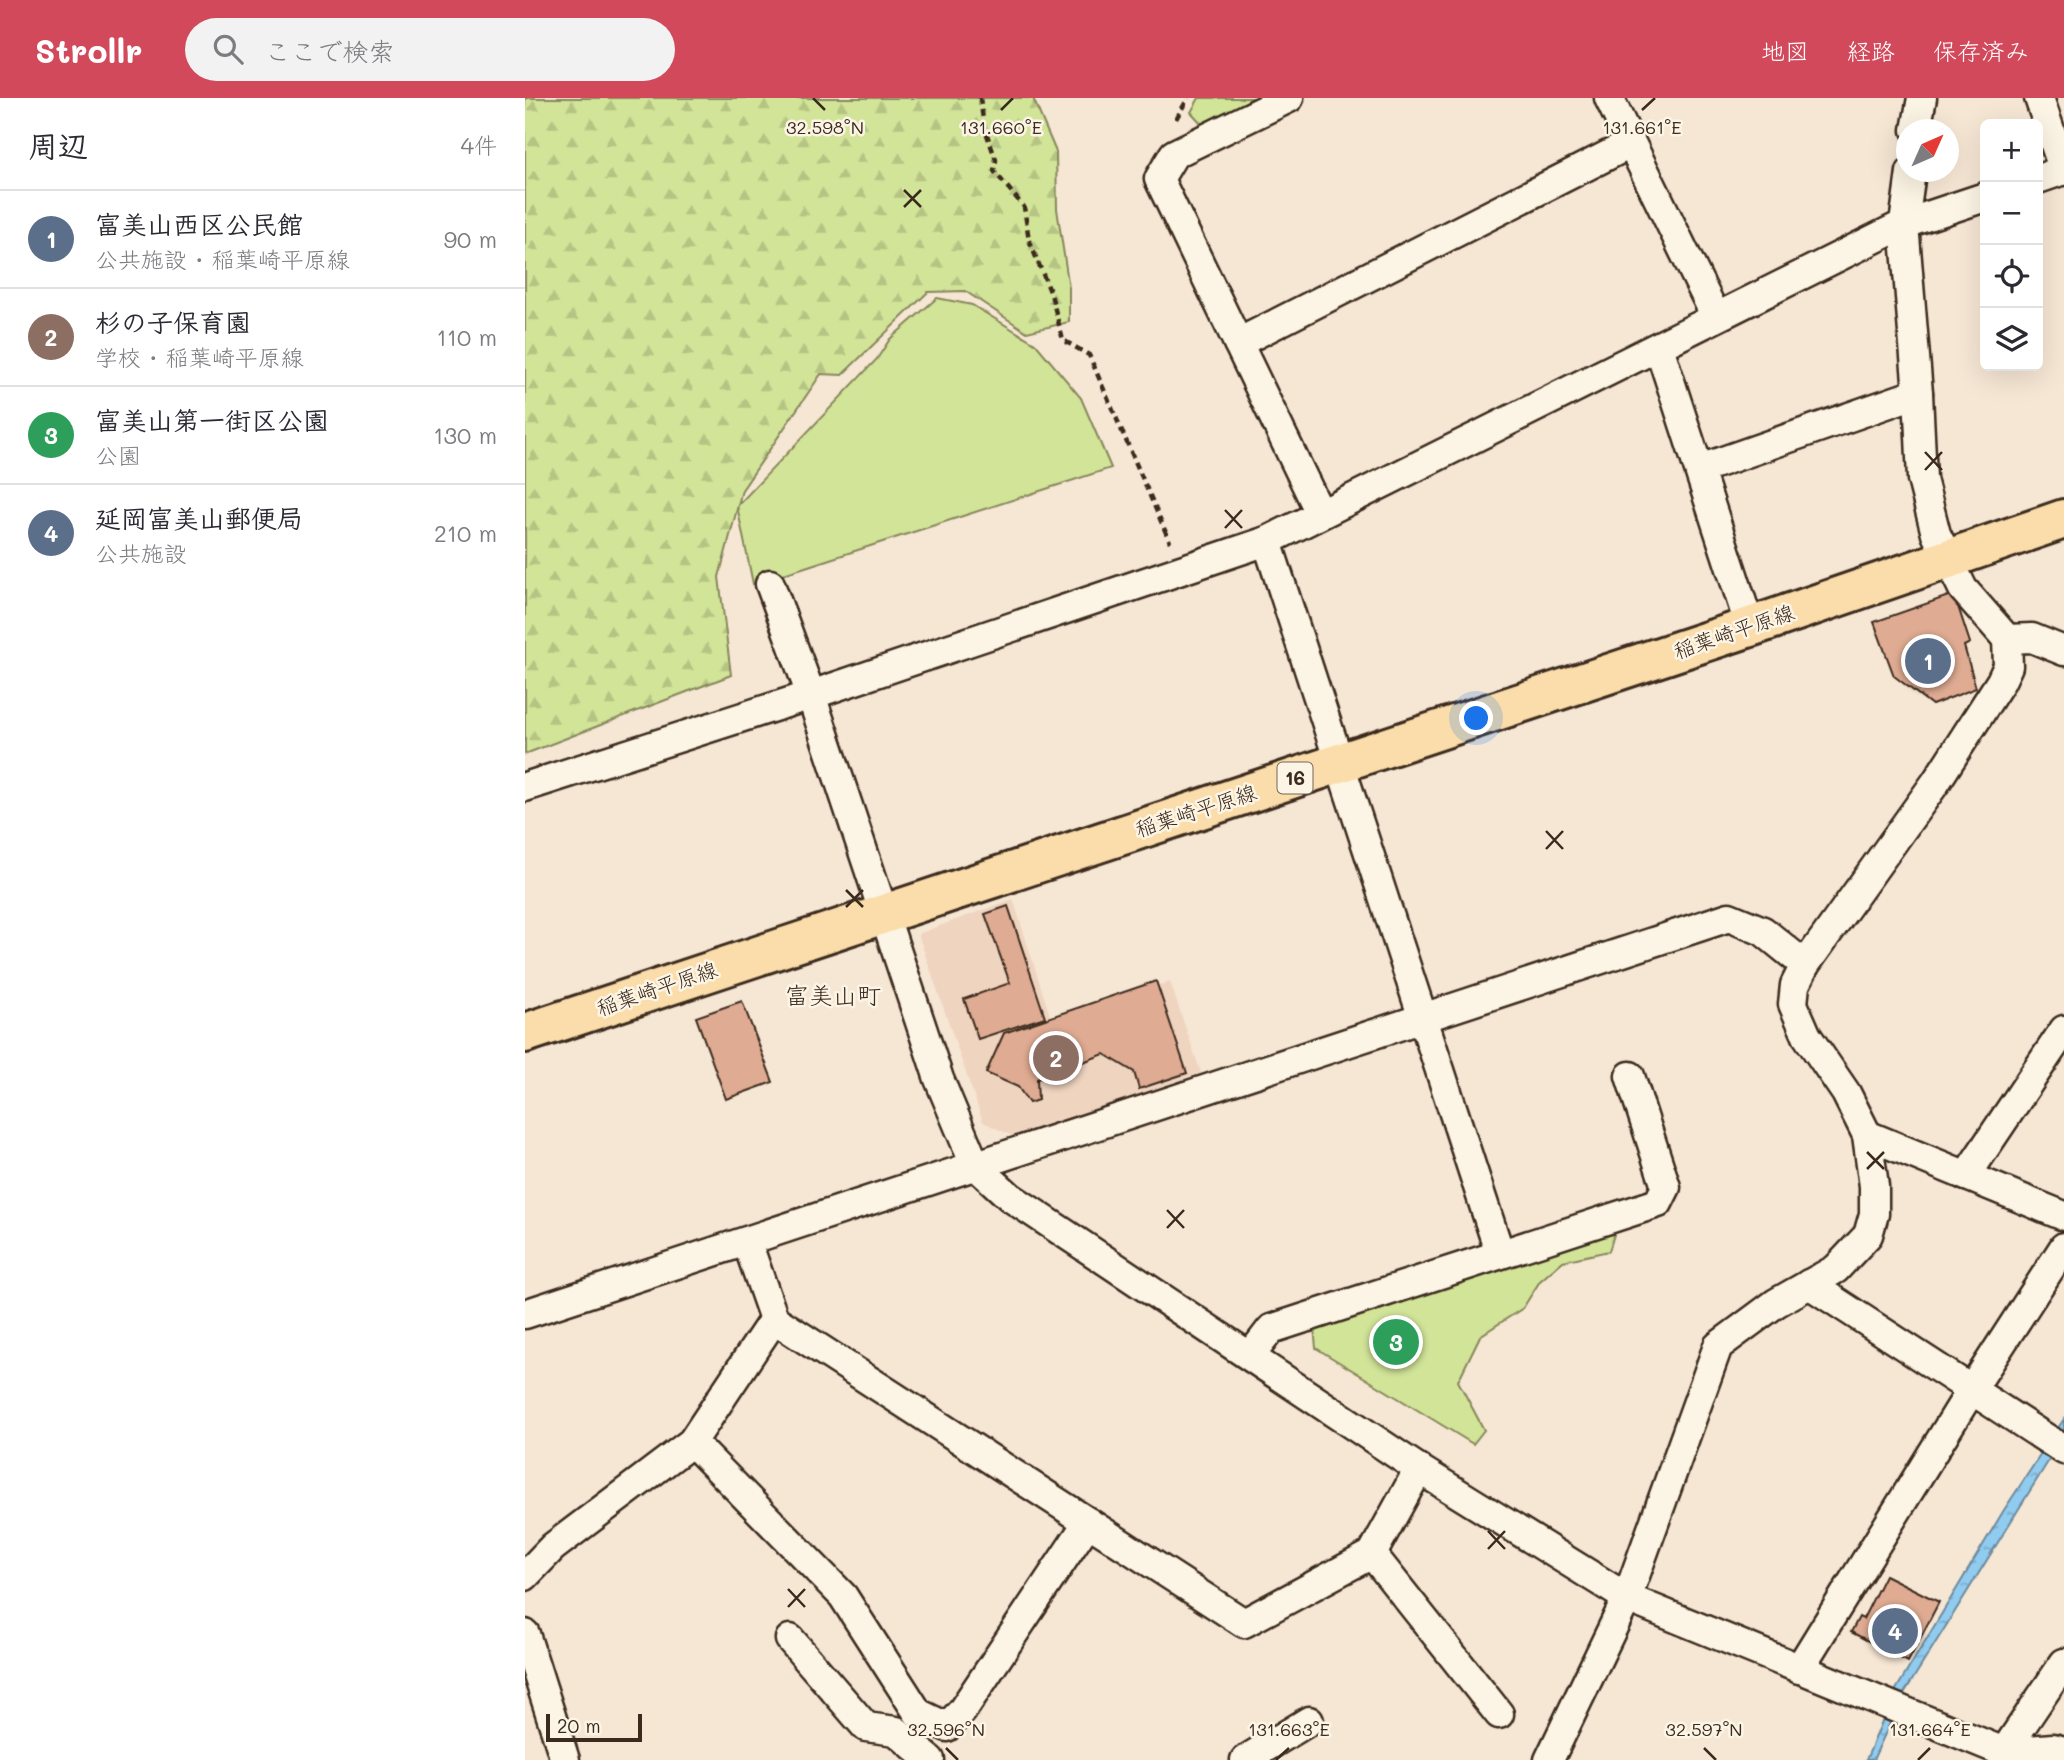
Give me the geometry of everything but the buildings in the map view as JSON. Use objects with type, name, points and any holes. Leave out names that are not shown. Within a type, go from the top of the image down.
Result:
[{"type":"main road","name":"稲葉崎平原線","points":[[525,1033],[1750,627],[2064,519]]},
{"type":"street","points":[[1289,98],[1174,154],[1159,179],[1320,513]]},
{"type":"street","points":[[1609,98],[1716,317]]},
{"type":"street","points":[[1918,119],[1922,98]]},
{"type":"street","points":[[2039,98],[2064,171],[2043,177]]},
{"type":"street","points":[[1238,343],[1630,144]]},
{"type":"street","points":[[1549,1760],[1627,1598],[1717,1346],[1776,1303],[1836,1269],[1868,1235],[1874,1214],[1874,1186],[1867,1135],[1846,1093],[1807,1036],[1793,1004],[1795,985],[1805,965],[1936,782],[2008,666],[2007,639],[1963,589],[1936,534],[1922,479],[1904,224],[1910,182]]},
{"type":"street","points":[[525,787],[811,695],[1267,541],[1904,224],[1980,199]]},
{"type":"street","points":[[1659,346],[1750,627]]},
{"type":"street","points":[[1700,469],[1918,393]]},
{"type":"street","points":[[1267,541],[1500,1254]]},
{"type":"street","points":[[770,584],[811,695],[939,1079],[975,1165],[1010,1197],[1419,1469],[1627,1598],[1893,1707],[2004,1756],[2053,1748],[2064,1751]]},
{"type":"street","points":[[2007,639],[2032,638],[2064,651]]},
{"type":"street","points":[[525,1314],[1729,917],[1763,931],[1805,965]]},
{"type":"street","points":[[1966,1176],[2064,1030]]},
{"type":"street","points":[[1251,1355],[1271,1329],[1658,1203],[1666,1187],[1630,1076]]},
{"type":"street","points":[[1867,1135],[2064,1216]]},
{"type":"street","points":[[747,1242],[774,1319],[1244,1623],[1373,1554],[1419,1469]]},
{"type":"street","points":[[1799,1669],[1972,1389],[2064,1247]]},
{"type":"street","points":[[1809,1284],[2064,1450]]},
{"type":"street","points":[[525,1576],[553,1547],[692,1442],[774,1319]]},
{"type":"street","points":[[692,1442],[843,1596],[918,1713],[947,1727],[962,1711],[1088,1522]]},
{"type":"street","points":[[1373,1554],[1499,1714]]},
{"type":"street","points":[[525,1634],[565,1760]]},
{"type":"street","points":[[790,1639],[866,1727],[896,1731],[930,1760]]},
{"type":"street","points":[[2004,1756],[2064,1663]]},
{"type":"street","points":[[1245,1760],[1308,1721]]},
{"type":"path","points":[[980,98],[984,126],[996,160],[994,171],[1024,207],[1028,240],[1051,294],[1063,340],[1089,355],[1182,569]]},
{"type":"shaded area","points":[[1013,899],[1051,1019],[1170,982],[1201,1073],[1015,1137],[983,1122],[918,934]]},
{"type":"green space","points":[[525,98],[1033,98],[1056,152],[1057,209],[1069,288],[1069,322],[1027,332],[965,291],[928,292],[842,375],[821,374],[742,490],[719,577],[731,675],[525,754]]},
{"type":"green space","points":[[1199,98],[1256,98],[1202,124],[1191,112]]},
{"type":"green space","points":[[937,298],[972,305],[1035,343],[1081,398],[1111,468],[753,584],[737,506],[877,359],[890,339]]},
{"type":"green space","points":[[1615,1231],[1609,1251],[1563,1261],[1540,1281],[1523,1308],[1480,1336],[1458,1381],[1484,1430],[1473,1444],[1316,1348],[1314,1327]]},
{"type":"water","points":[[2064,1419],[2064,1436],[1903,1695],[1873,1760],[1866,1760],[1894,1693],[2004,1510]]},
{"type":"place","name":"富美山西区公民館","points":[[1928,661]]},
{"type":"place","name":"杉の子保育園","points":[[1056,1058]]},
{"type":"place","name":"富美山第一街区公園","points":[[1396,1342]]},
{"type":"place","name":"延岡富美山郵便局","points":[[1895,1631]]},
{"type":"district","name":"富美山町","points":[[833,996]]}]
